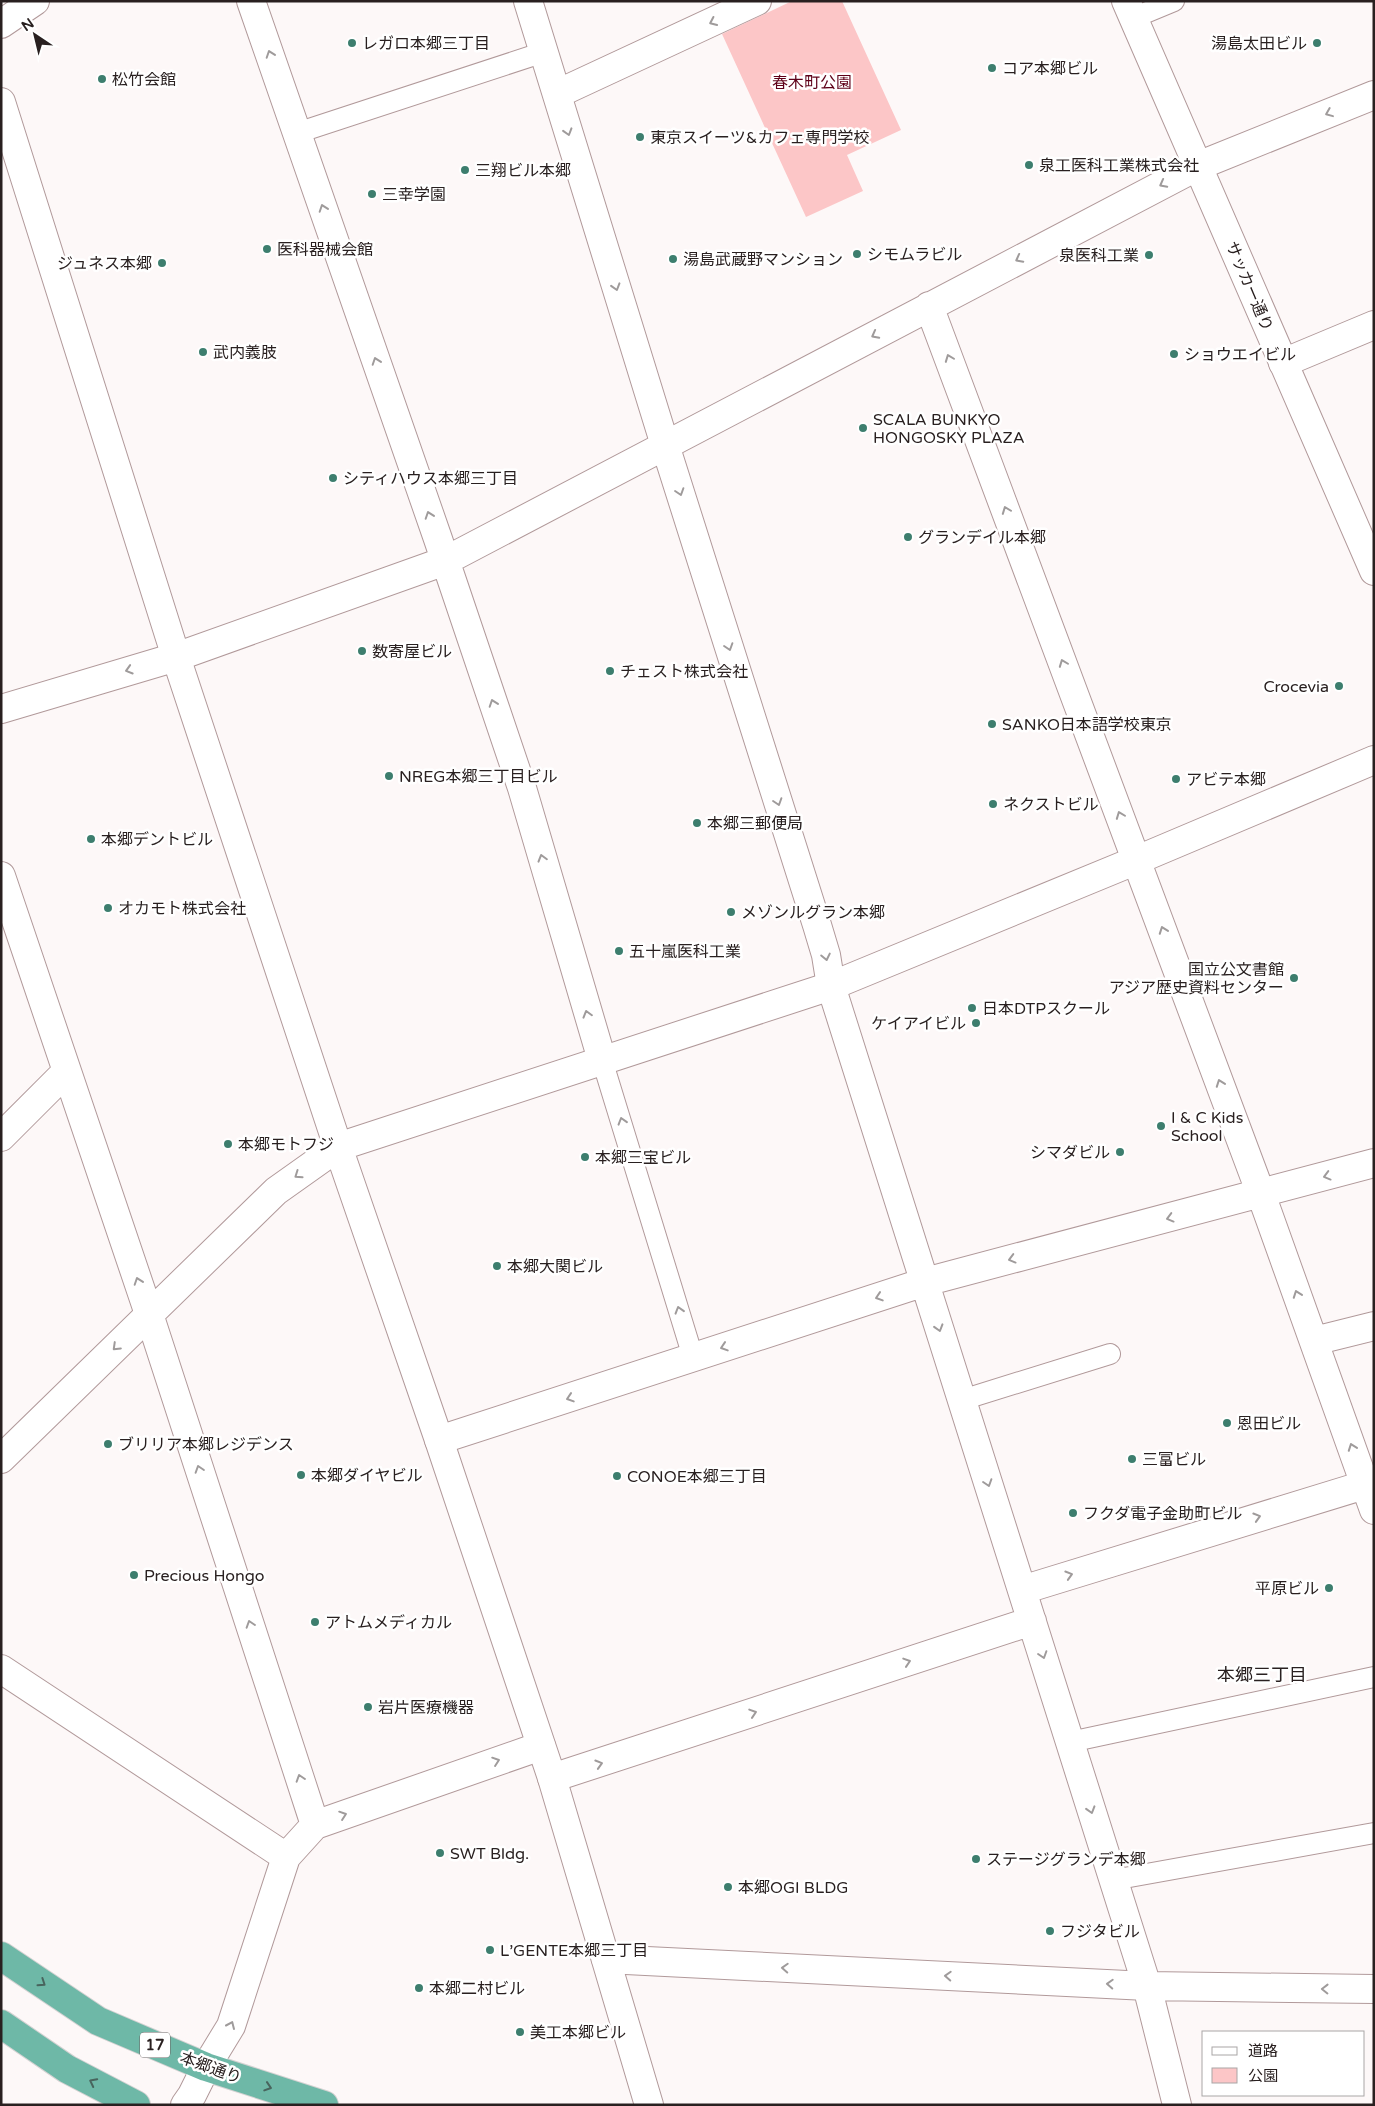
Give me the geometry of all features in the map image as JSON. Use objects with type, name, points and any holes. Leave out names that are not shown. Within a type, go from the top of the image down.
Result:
[{"type":"highway","name":"本郷通り","points":[[1,1956],[98,2021],[206,2067],[324,2105]]},
{"type":"highway","points":[[1,2024],[67,2069],[136,2105]]},
{"type":"street","points":[[1,24],[36,1]]},
{"type":"street","points":[[251,1],[522,788],[602,1060]]},
{"type":"street","points":[[528,1],[665,445],[820,933],[831,986],[1146,1986],[1177,2105]]},
{"type":"street","points":[[557,94],[757,1]]},
{"type":"street","name":"サッカー通り","points":[[1130,10],[1283,363],[1365,528],[1374,571]]},
{"type":"street","points":[[1,709],[176,657],[445,561],[1198,166],[1374,95]]},
{"type":"street","points":[[1,102],[176,657],[338,1147],[439,1440],[552,1778],[649,2105]]},
{"type":"street","points":[[929,306],[1137,860],[1314,1341],[1370,1483],[1374,1510]]},
{"type":"street","points":[[1283,363],[1374,325]]},
{"type":"street","points":[[1,1459],[276,1191],[338,1147],[831,986],[1374,760]]},
{"type":"street","points":[[1,876],[149,1314],[315,1825]]},
{"type":"street","points":[[1,1138],[66,1072]]},
{"type":"street","points":[[439,1440],[925,1282],[1374,1164]]},
{"type":"street","points":[[1314,1341],[1374,1326]]},
{"type":"street","points":[[1022,1590],[1370,1483]]},
{"type":"street","points":[[552,1778],[1032,1621]]},
{"type":"street","points":[[1,1669],[286,1857]]},
{"type":"street","points":[[185,2105],[232,2026],[286,1857],[315,1825],[541,1746]]},
{"type":"street","points":[[606,1959],[1146,1986],[1374,1989]]},
{"type":"lane","points":[[1130,10],[1174,1]]},
{"type":"lane","points":[[297,133],[544,52]]},
{"type":"lane","points":[[602,1060],[693,1357]]},
{"type":"lane","points":[[962,1400],[1110,1354]]},
{"type":"lane","points":[[1070,1742],[1374,1677]]},
{"type":"lane","points":[[1113,1880],[1374,1833]]},
{"type":"green space","name":"春木町公園","points":[[792,1],[842,1],[901,130],[847,155],[863,191],[806,217],[722,34]]},
{"type":"place","name":"レガロ本郷三丁目","points":[[352,43]]},
{"type":"place","name":"湯島太田ビル","points":[[1317,43]]},
{"type":"place","name":"コア本郷ビル","points":[[992,68]]},
{"type":"place","name":"松竹会館","points":[[102,79]]},
{"type":"place","name":"東京スイーツ&カフェ専門学校","points":[[640,137]]},
{"type":"place","name":"泉工医科工業株式会社","points":[[1029,165]]},
{"type":"place","name":"三翔ビル本郷","points":[[465,170]]},
{"type":"place","name":"三幸学園","points":[[372,194]]},
{"type":"place","name":"医科器械会館","points":[[267,249]]},
{"type":"place","name":"シモムラビル","points":[[857,254]]},
{"type":"place","name":"泉医科工業","points":[[1149,255]]},
{"type":"place","name":"湯島武蔵野マンション","points":[[673,259]]},
{"type":"place","name":"ジュネス本郷","points":[[162,263]]},
{"type":"place","name":"武内義肢","points":[[203,352]]},
{"type":"place","name":"ショウエイビル","points":[[1174,354]]},
{"type":"place","name":"SCALA BUNKYO HONGOSKY PLAZA","points":[[863,428]]},
{"type":"place","name":"シティハウス本郷三丁目","points":[[333,478]]},
{"type":"place","name":"グランデイル本郷","points":[[908,537]]},
{"type":"place","name":"数寄屋ビル","points":[[362,651]]},
{"type":"place","name":"チェスト株式会社","points":[[610,671]]},
{"type":"place","name":"Crocevia","points":[[1339,686]]},
{"type":"place","name":"SANKO日本語学校東京","points":[[992,724]]},
{"type":"place","name":"NREG本郷三丁目ビル","points":[[389,776]]},
{"type":"place","name":"アビテ本郷","points":[[1176,779]]},
{"type":"place","name":"ネクストビル","points":[[993,804]]},
{"type":"place","name":"本郷三郵便局","points":[[697,823]]},
{"type":"place","name":"本郷デントビル","points":[[91,839]]},
{"type":"place","name":"オカモト株式会社","points":[[108,908]]},
{"type":"place","name":"メゾンルグラン本郷","points":[[731,912]]},
{"type":"place","name":"五十嵐医科工業","points":[[619,951]]},
{"type":"place","name":"国立公文書館 アジア歴史資料センター","points":[[1294,978]]},
{"type":"place","name":"日本DTPスクール","points":[[972,1008]]},
{"type":"place","name":"ケイアイビル","points":[[976,1023]]},
{"type":"place","name":"I & C Kids School","points":[[1161,1126]]},
{"type":"place","name":"本郷モトフジ","points":[[228,1144]]},
{"type":"place","name":"シマダビル","points":[[1120,1152]]},
{"type":"place","name":"本郷三宝ビル","points":[[585,1157]]},
{"type":"place","name":"本郷大関ビル","points":[[497,1266]]},
{"type":"place","name":"恩田ビル","points":[[1227,1423]]},
{"type":"place","name":"ブリリア本郷レジデンス","points":[[108,1444]]},
{"type":"place","name":"三富ビル","points":[[1132,1459]]},
{"type":"place","name":"本郷ダイヤビル","points":[[301,1475]]},
{"type":"place","name":"CONOE本郷三丁目","points":[[617,1476]]},
{"type":"place","name":"フクダ電子金助町ビル","points":[[1073,1513]]},
{"type":"place","name":"Precious Hongo","points":[[134,1575]]},
{"type":"place","name":"平原ビル","points":[[1329,1588]]},
{"type":"place","name":"アトムメディカル","points":[[315,1622]]},
{"type":"place","name":"岩片医療機器","points":[[368,1707]]},
{"type":"place","name":"SWT Bldg.","points":[[440,1853]]},
{"type":"place","name":"ステージグランデ本郷","points":[[976,1859]]},
{"type":"place","name":"本郷OGI BLDG","points":[[728,1887]]},
{"type":"place","name":"フジタビル","points":[[1050,1931]]},
{"type":"place","name":"L’GENTE本郷三丁目","points":[[490,1950]]},
{"type":"place","name":"本郷二村ビル","points":[[419,1988]]},
{"type":"place","name":"美工本郷ビル","points":[[520,2032]]},
{"type":"district","name":"本郷三丁目","points":[[1262,1675]]}]
